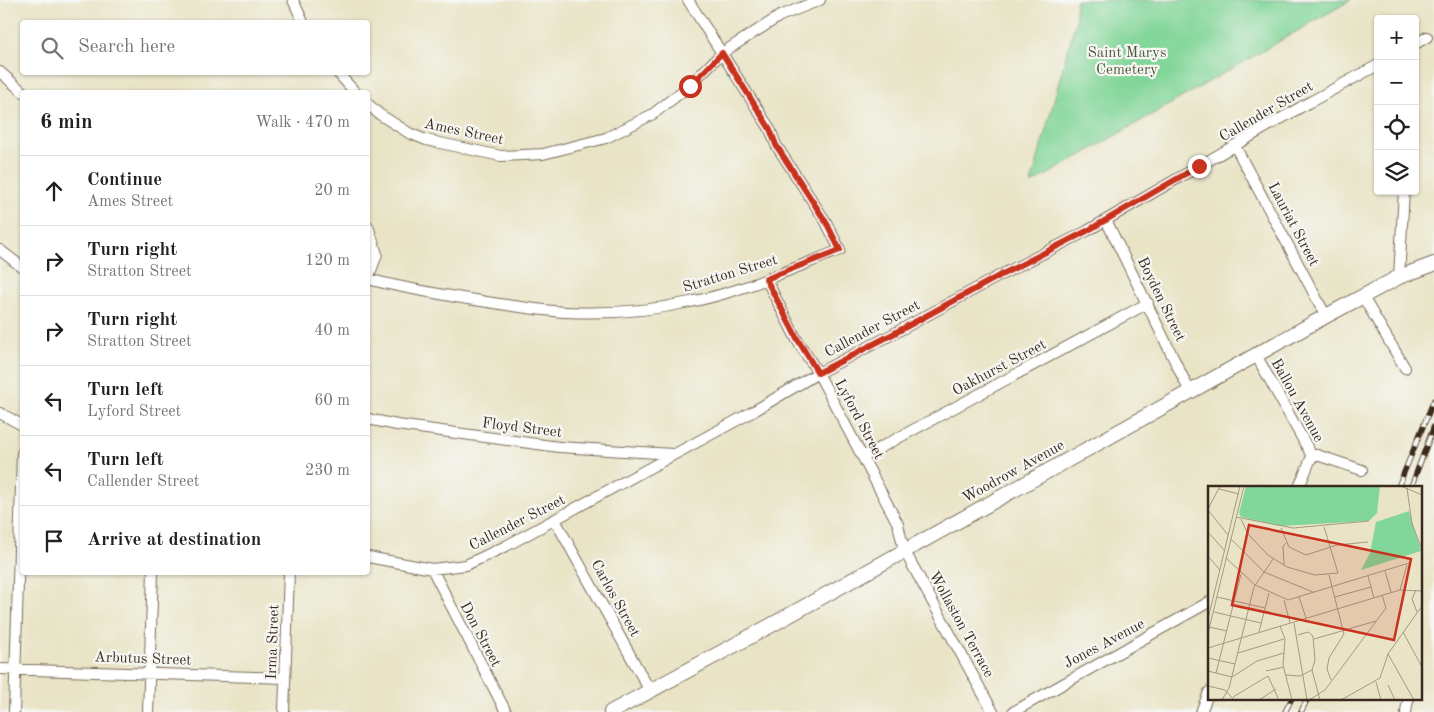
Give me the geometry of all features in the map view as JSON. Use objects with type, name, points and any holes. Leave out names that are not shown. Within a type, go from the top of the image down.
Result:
[{"type":"street","points":[[293,0],[302,20]]},
{"type":"street","points":[[688,0],[722,53]]},
{"type":"street","name":"Ames Street","points":[[370,106],[379,114],[409,133],[426,140],[501,156],[543,154],[606,138],[653,114],[690,86],[722,53],[780,16],[820,0]]},
{"type":"street","points":[[1419,42],[1427,38]]},
{"type":"street","name":"Stratton Street","points":[[370,280],[400,287],[507,305],[566,312],[614,312],[690,302],[766,279],[840,250],[826,222],[776,145],[770,129],[722,53]]},
{"type":"street","name":"Callender Street","points":[[370,558],[432,569],[466,565],[555,520],[818,373],[1106,220],[1301,107],[1374,68]]},
{"type":"street","points":[[0,72],[21,90]]},
{"type":"street","points":[[339,75],[353,90]]},
{"type":"street","points":[[341,90],[346,84]]},
{"type":"street","name":"Lauriat Street","points":[[1235,146],[1326,316]]},
{"type":"street","points":[[1399,277],[1404,195]]},
{"type":"street","name":"Boyden Street","points":[[1106,220],[1190,392]]},
{"type":"street","points":[[370,233],[376,254],[370,273]]},
{"type":"street","points":[[0,250],[20,265]]},
{"type":"street","name":"Woodrow Avenue","points":[[611,712],[1326,316],[1399,277],[1434,264]]},
{"type":"street","name":"Lyford Street","points":[[766,279],[898,524],[904,550]]},
{"type":"street","points":[[1363,296],[1405,368]]},
{"type":"street","name":"Oakhurst Street","points":[[863,457],[1148,304]]},
{"type":"street","name":"Ballou Avenue","points":[[1256,355],[1312,456],[1299,486]]},
{"type":"street","points":[[0,413],[20,424]]},
{"type":"street","name":"Floyd Street","points":[[370,419],[415,428],[559,447],[674,454]]},
{"type":"street","points":[[1312,456],[1317,455],[1362,470]]},
{"type":"street","name":"Carlos Street","points":[[555,520],[650,691]]},
{"type":"street","points":[[14,712],[20,525]]},
{"type":"street","name":"Wollaston Terrace","points":[[904,550],[993,712]]},
{"type":"street","name":"Don Street","points":[[432,569],[506,712]]},
{"type":"street","points":[[148,712],[153,575]]},
{"type":"street","name":"Irma Street","points":[[284,712],[289,575]]},
{"type":"street","name":"Jones Avenue","points":[[1014,712],[1208,603]]},
{"type":"street","name":"Arbutus Street","points":[[0,669],[285,678]]},
{"type":"street","points":[[1201,712],[1208,694]]},
{"type":"green space","name":"Saint Marys Cemetery","points":[[1076,0],[1351,0],[1031,184],[1076,20]]},
{"type":"railway","points":[[1398,486],[1434,400]]},
{"type":"railway","points":[[1411,486],[1434,426]]},
{"type":"railway","points":[[1285,712],[1291,700]]},
{"type":"railway","points":[[1301,712],[1307,700]]},
{"type":"route","points":[[690,86],[722,53],[770,129],[776,145],[826,222],[840,250],[766,279],[798,340],[818,373],[1087,231],[1199,166]]}]
